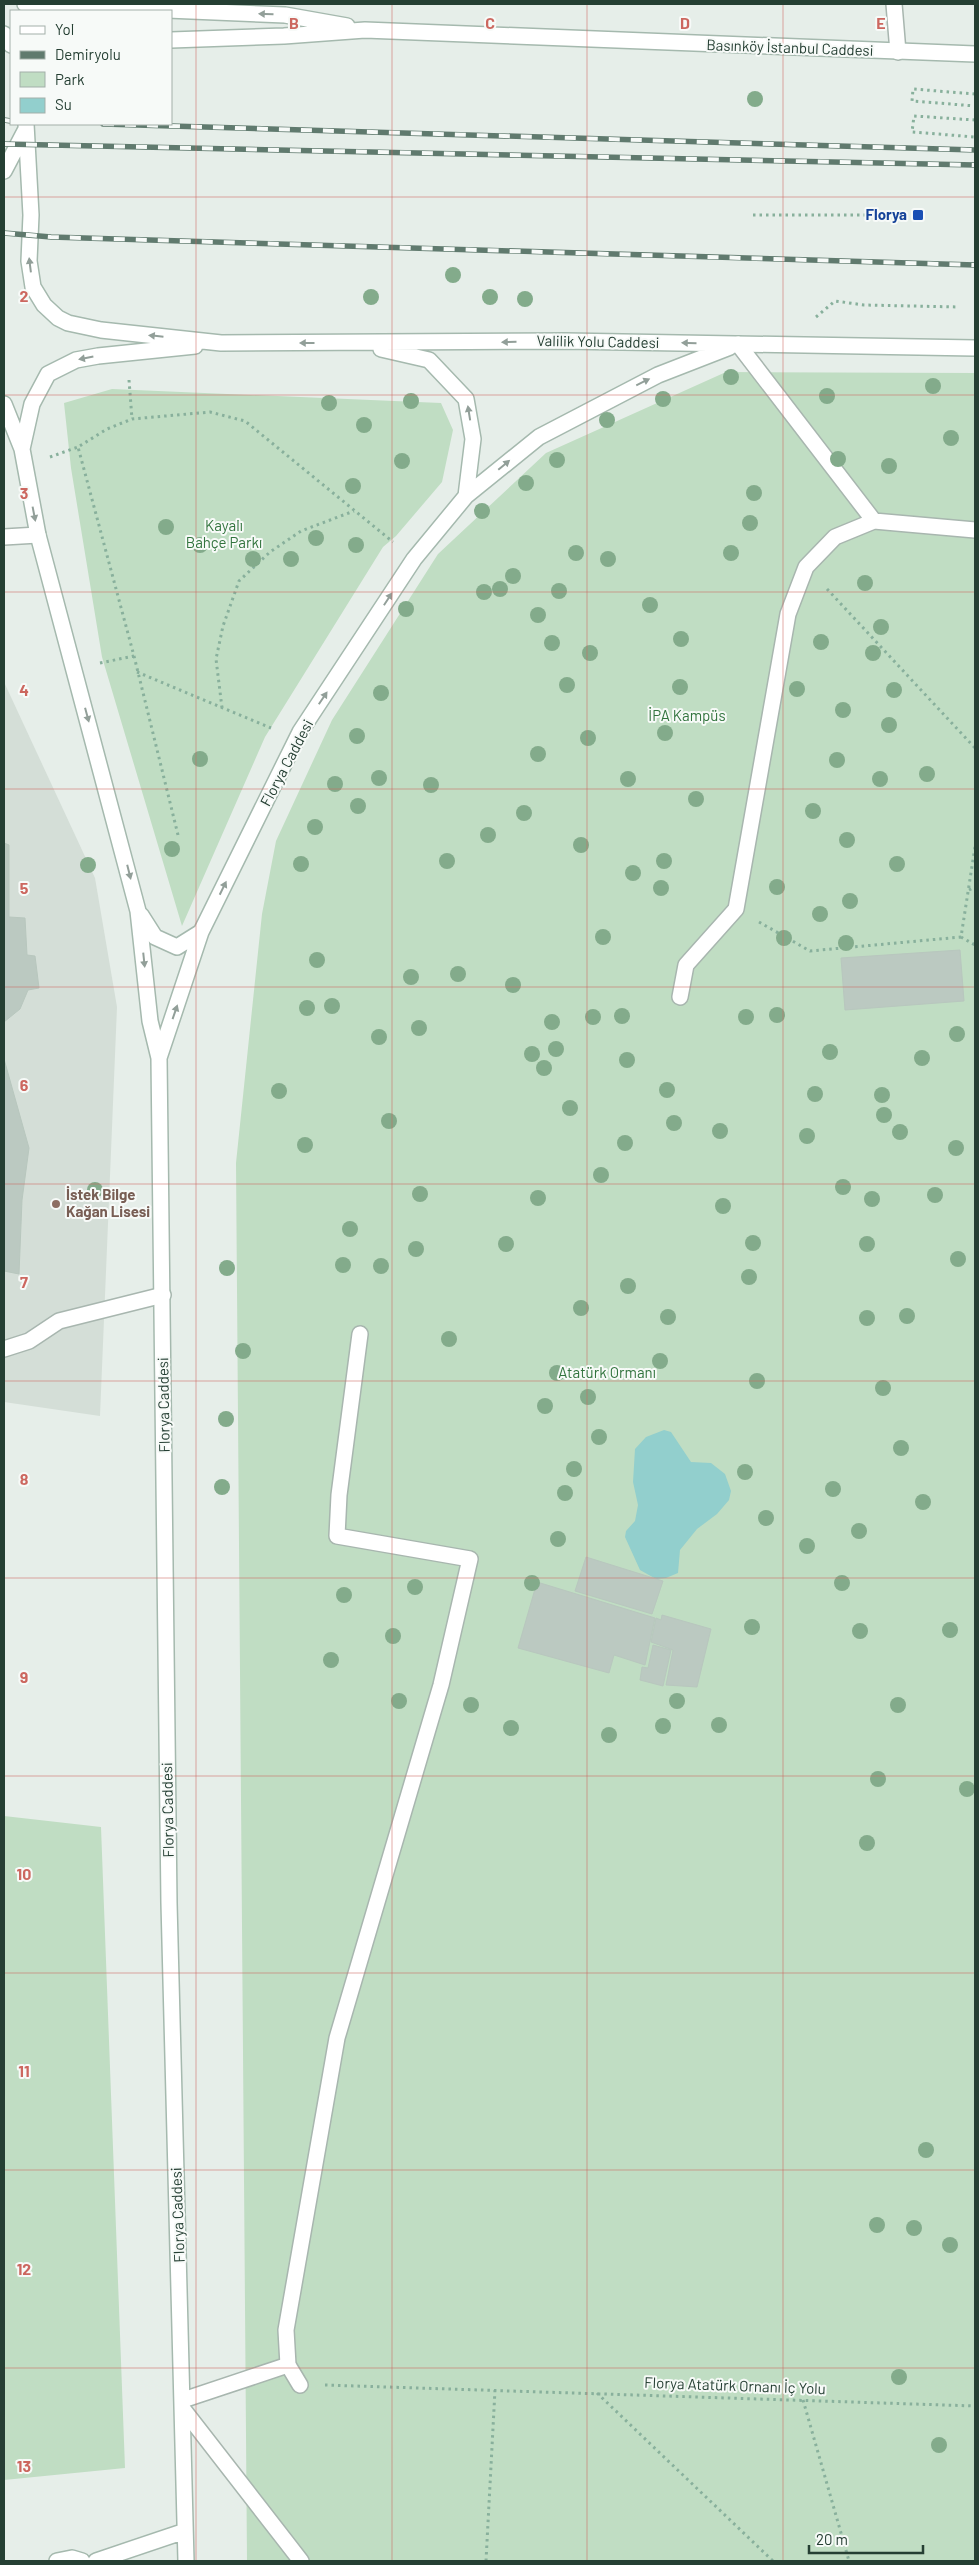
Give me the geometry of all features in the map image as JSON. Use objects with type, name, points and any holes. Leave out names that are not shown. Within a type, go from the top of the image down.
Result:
[{"type":"main road","points":[[25,4],[285,14],[366,30]]},
{"type":"main road","points":[[894,4],[898,52]]},
{"type":"main road","points":[[172,40],[284,36],[366,30]]},
{"type":"main road","name":"Basınköy İstanbul Caddesi","points":[[366,30],[975,54]]},
{"type":"main road","points":[[4,171],[27,126]]},
{"type":"main road","points":[[27,126],[31,215],[28,261],[33,287],[44,305],[58,318],[68,323],[101,330],[221,343]]},
{"type":"main road","name":"Valilik Yolu Caddesi","points":[[221,343],[566,341],[975,348]]},
{"type":"main road","points":[[22,449],[32,404],[48,374],[76,360],[98,356],[128,355],[221,343]]},
{"type":"main road","points":[[356,343],[429,360],[466,399],[473,439],[466,496]]},
{"type":"main road","points":[[738,344],[874,521]]},
{"type":"main road","name":"Florya Caddesi","points":[[159,1058],[201,932],[296,740],[414,559],[466,496],[539,436],[658,375],[738,344]]},
{"type":"main road","points":[[4,404],[22,449]]},
{"type":"main road","name":"Florya Caddesi","points":[[22,449],[38,535],[138,911],[150,1022],[159,1058],[169,1903],[186,2561]]},
{"type":"main road","points":[[680,997],[686,965],[736,910],[788,614],[806,567],[836,537],[874,521],[975,530]]},
{"type":"main road","points":[[4,536],[38,535]]},
{"type":"main road","points":[[138,911],[155,937],[177,946],[201,932]]},
{"type":"main road","points":[[4,1349],[29,1341],[59,1321],[163,1295]]},
{"type":"main road","points":[[300,2385],[288,2365],[286,2330],[337,2038],[441,1685],[470,1559],[337,1536],[339,1495],[360,1334]]},
{"type":"main road","points":[[288,2365],[183,2405],[301,2561]]},
{"type":"main road","points":[[96,2561],[185,2531]]},
{"type":"main road","points":[[56,2561],[72,2558],[82,2561]]},
{"type":"path","points":[[975,89],[975,94],[913,89],[912,102],[975,106]]},
{"type":"path","points":[[975,120],[914,116],[912,132],[975,137]]},
{"type":"path","points":[[754,215],[867,215]]},
{"type":"path","points":[[811,321],[835,301],[864,304],[960,307]]},
{"type":"path","points":[[178,835],[134,656],[78,447],[108,429],[132,419],[210,412],[245,421],[414,559]]},
{"type":"path","points":[[222,708],[216,659],[223,626],[239,581],[270,552],[301,531],[354,510]]},
{"type":"path","points":[[806,567],[975,748]]},
{"type":"path","points":[[74,668],[134,656]]},
{"type":"path","points":[[138,672],[296,740]]},
{"type":"path","points":[[961,937],[975,848]]},
{"type":"path","points":[[968,890],[975,887]]},
{"type":"path","points":[[736,910],[810,950],[961,937],[975,945]]},
{"type":"path","name":"Florya Atatürk Ornanı İç Yolu","points":[[300,2385],[596,2392],[975,2406]]},
{"type":"path","points":[[486,2561],[495,2389]]},
{"type":"path","points":[[596,2392],[773,2561]]},
{"type":"path","points":[[802,2400],[849,2561]]},
{"type":"shaded area","name":"İstek Bilge Kağan Lisesi","points":[[4,682],[95,878],[117,1007],[100,1416],[4,1402]]},
{"type":"green space","name":"Atatürk Ormanı","points":[[726,372],[975,373],[975,2561],[247,2561],[236,1163],[262,914],[276,841],[332,720],[438,554],[546,453]]},
{"type":"green space","name":"Kayalı Bahçe Parkı","points":[[112,389],[441,403],[453,430],[442,482],[396,536],[383,547],[265,737],[182,926],[102,657],[71,468],[64,403]]},
{"type":"green space","points":[[4,1816],[101,1827],[125,2468],[4,2480]]},
{"type":"water","points":[[664,1430],[671,1432],[691,1462],[711,1463],[725,1474],[731,1491],[729,1500],[717,1514],[697,1529],[680,1550],[678,1573],[666,1578],[656,1579],[640,1570],[625,1537],[626,1531],[635,1521],[638,1505],[633,1482],[635,1449],[646,1437]]},
{"type":"building","points":[[4,843],[9,845],[9,917],[25,918],[27,955],[35,956],[39,988],[28,990],[20,1009],[4,1022]]},
{"type":"building","points":[[960,950],[964,1001],[845,1010],[841,958]]},
{"type":"building","points":[[4,1059],[29,1148],[22,1200],[19,1274],[4,1271]]},
{"type":"building","points":[[586,1557],[663,1581],[652,1614],[575,1591]]},
{"type":"building","points":[[537,1582],[655,1618],[645,1665],[614,1655],[609,1673],[518,1648]]},
{"type":"building","points":[[662,1615],[711,1629],[697,1687],[666,1685],[673,1650],[651,1642],[656,1618],[661,1620]]},
{"type":"building","points":[[653,1645],[671,1650],[663,1686],[640,1680],[642,1667],[648,1668]]},
{"type":"railway","points":[[4,120],[10,121]]},
{"type":"railway","points":[[137,125],[975,150]]},
{"type":"railway","points":[[4,144],[975,165]]},
{"type":"railway","points":[[4,233],[51,237],[975,265]]},
{"type":"place","name":"Florya","points":[[918,215]]},
{"type":"place","name":"İstek Bilge Kağan Lisesi","points":[[56,1204]]},
{"type":"park label","name":"İPA Kampüs","points":[[687,716]]}]
